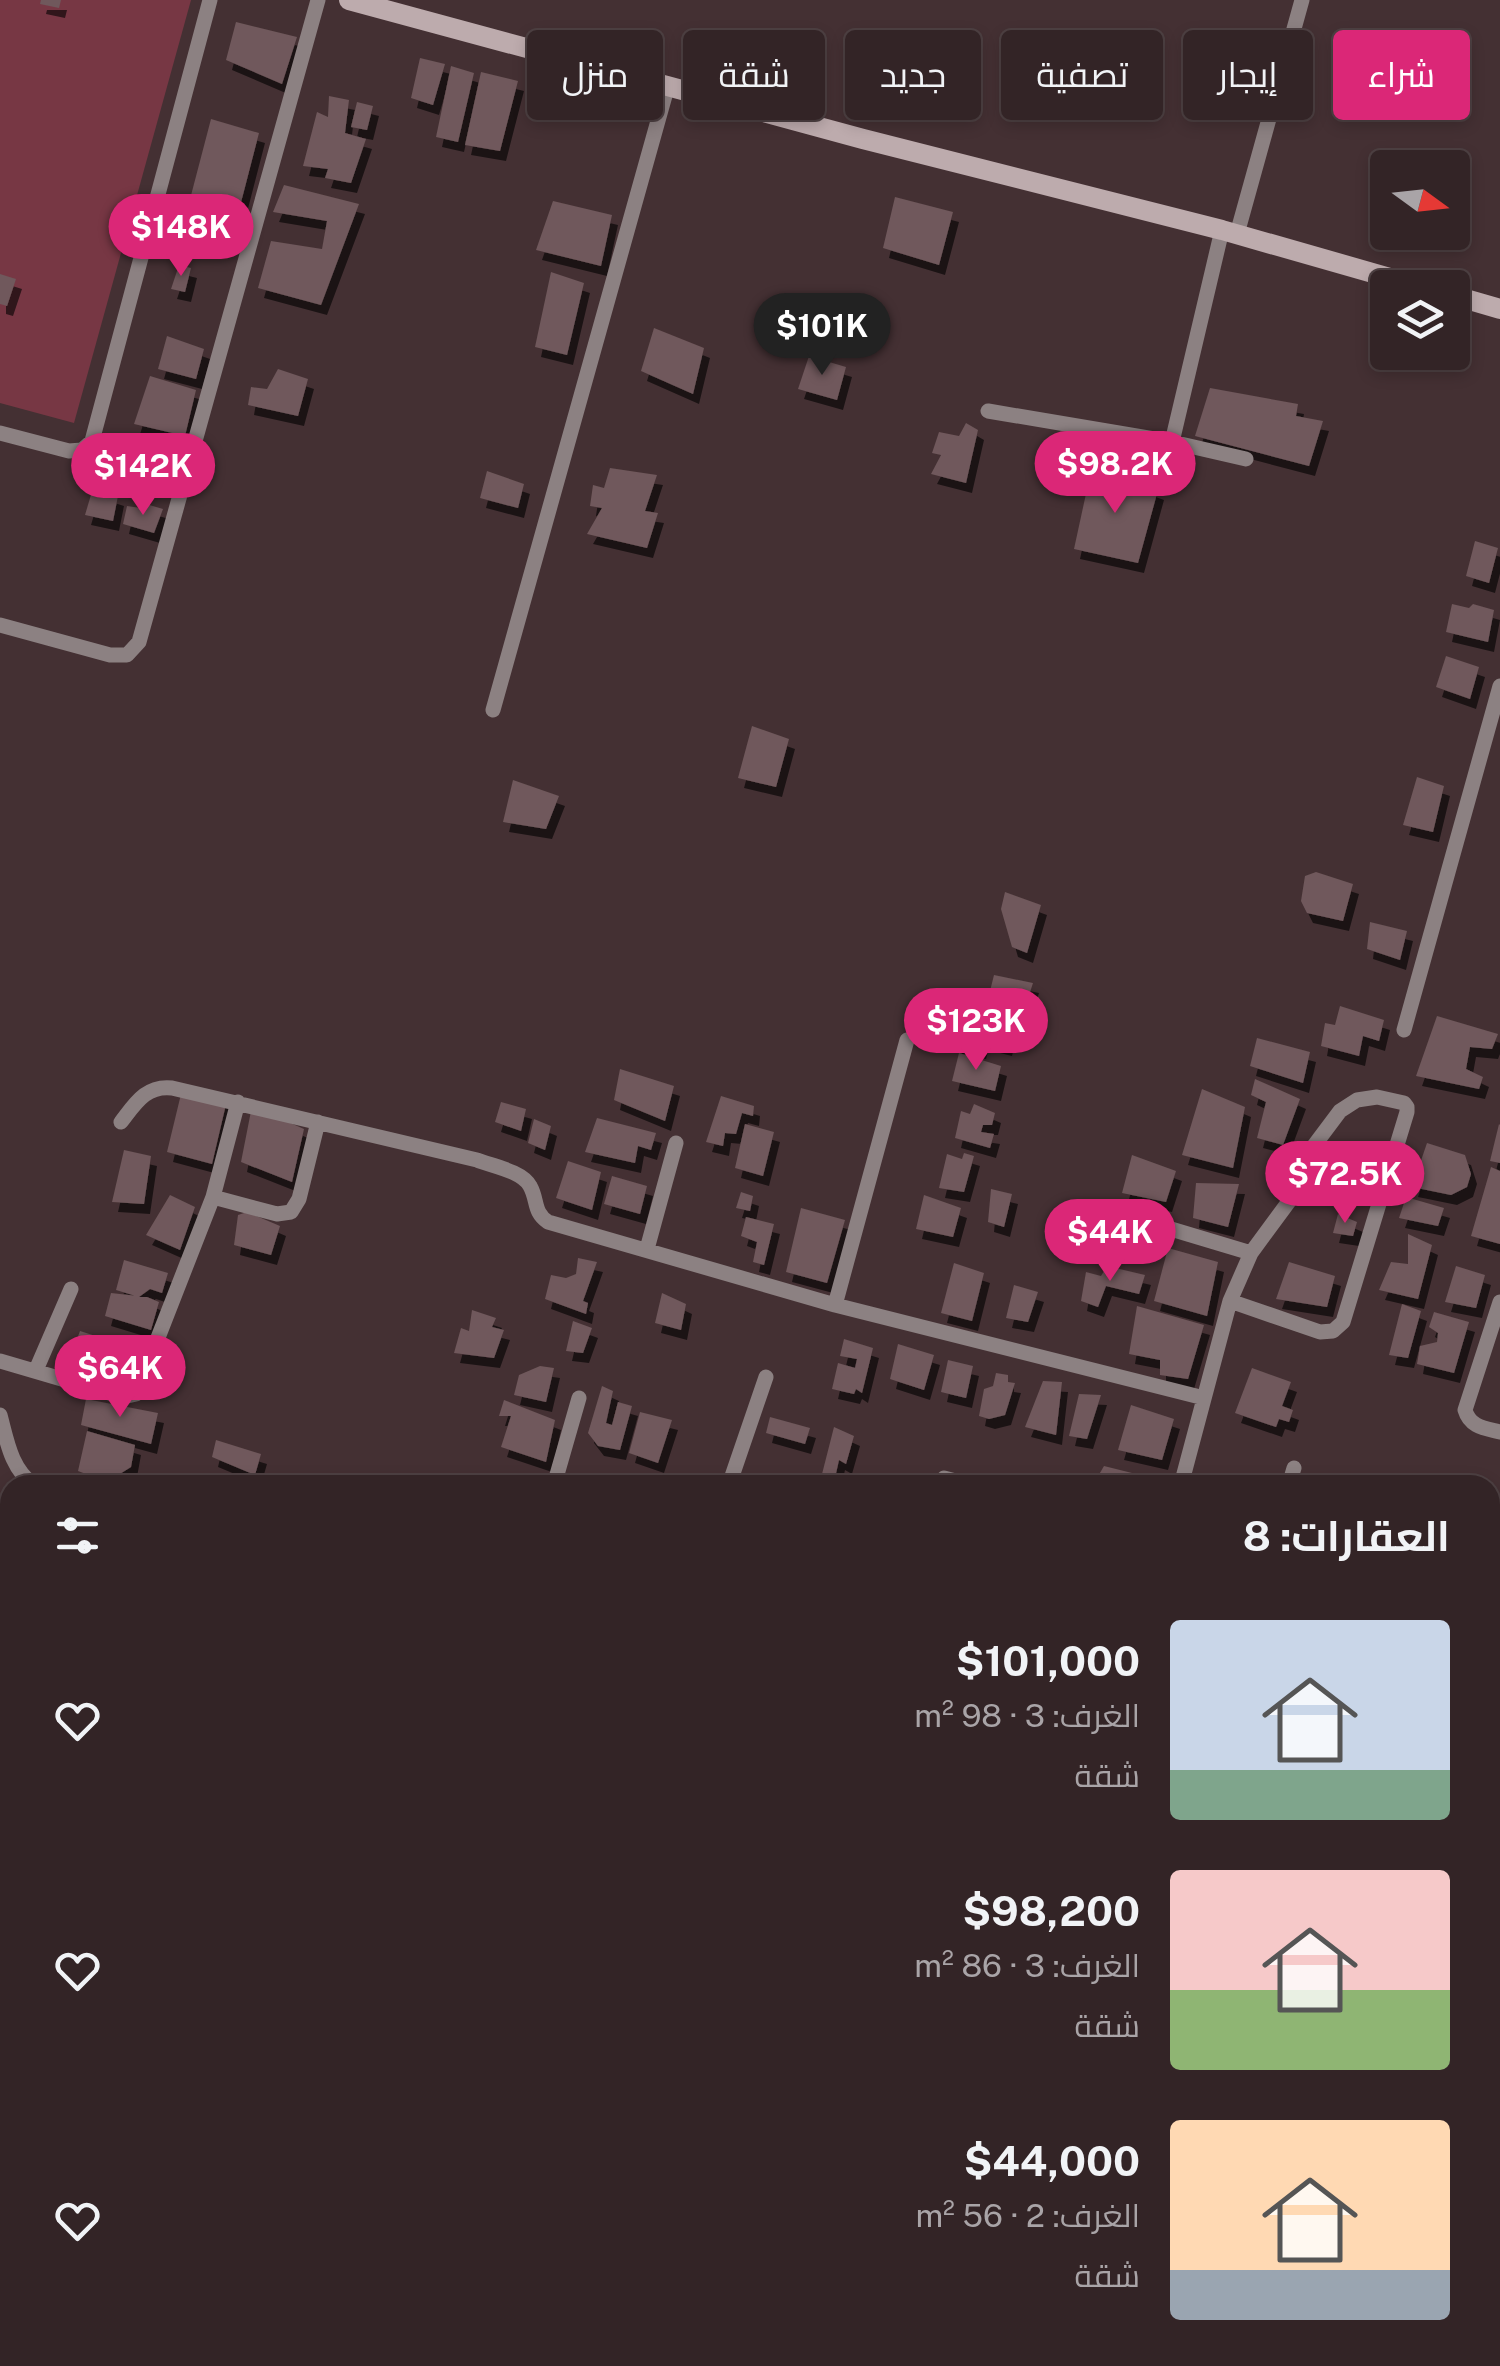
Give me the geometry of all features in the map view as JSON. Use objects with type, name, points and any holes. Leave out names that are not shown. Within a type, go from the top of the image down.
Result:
[{"type":"main road","points":[[349,0],[1370,272]]},
{"type":"main road","points":[[1470,300],[1500,309]]},
{"type":"street","points":[[0,433],[69,451],[82,450],[92,441],[210,0]]},
{"type":"street","points":[[0,625],[121,656],[140,642],[318,0]]},
{"type":"street","points":[[1172,442],[1230,232],[1302,0]]},
{"type":"street","points":[[493,710],[668,85]]},
{"type":"street","points":[[988,411],[1172,442],[1246,459]]},
{"type":"street","points":[[1404,1030],[1500,686]]},
{"type":"street","points":[[835,1305],[907,1040]]},
{"type":"street","points":[[120,1122],[149,1090],[161,1087],[477,1160],[521,1176],[529,1183],[536,1210],[548,1222],[835,1305],[1204,1398]]},
{"type":"street","points":[[1183,1475],[1230,1300],[1251,1254],[1290,1200],[1313,1147],[1340,1110],[1357,1100],[1377,1097],[1407,1106],[1343,1322],[1333,1331],[1320,1332],[1230,1300]]},
{"type":"street","points":[[0,1361],[123,1397],[136,1394],[213,1196],[238,1102]]},
{"type":"street","points":[[213,1196],[277,1214],[291,1212],[299,1199],[318,1122]]},
{"type":"street","points":[[647,1250],[676,1143]]},
{"type":"street","points":[[1121,1214],[1251,1254]]},
{"type":"street","points":[[36,1370],[71,1289]]},
{"type":"street","points":[[1500,1302],[1465,1410],[1468,1420],[1477,1426],[1500,1432]]},
{"type":"street","points":[[732,1475],[766,1377]]},
{"type":"street","points":[[557,1475],[579,1398]]},
{"type":"street","points":[[0,1416],[22,1475]]},
{"type":"street","points":[[1292,1475],[1294,1468]]},
{"type":"shaded area","points":[[0,0],[191,0],[74,423],[0,403]]},
{"type":"building","points":[[41,0],[61,0],[59,8],[40,4]]},
{"type":"building","points":[[236,22],[297,37],[282,84],[226,60]]},
{"type":"building","points":[[420,58],[445,64],[433,105],[411,98]]},
{"type":"building","points":[[451,66],[474,73],[458,142],[436,137]]},
{"type":"building","points":[[481,72],[518,81],[500,151],[465,145]]},
{"type":"building","points":[[329,96],[349,100],[345,133],[366,139],[351,183],[325,178],[328,169],[303,166],[317,112],[328,117]]},
{"type":"building","points":[[357,102],[373,106],[367,130],[351,127]]},
{"type":"building","points":[[211,119],[259,133],[238,214],[189,203]]},
{"type":"building","points":[[284,185],[359,204],[321,305],[258,288],[271,241],[322,249],[327,221],[273,212]]},
{"type":"building","points":[[895,197],[953,212],[939,265],[883,248]]},
{"type":"building","points":[[553,201],[612,215],[601,266],[536,250]]},
{"type":"building","points":[[179,265],[191,268],[185,292],[171,289]]},
{"type":"building","points":[[551,272],[584,283],[567,355],[535,347]]},
{"type":"building","points":[[0,274],[16,279],[7,306],[0,304]]},
{"type":"building","points":[[654,328],[704,348],[693,394],[641,371]]},
{"type":"building","points":[[167,336],[204,349],[196,379],[158,369]]},
{"type":"building","points":[[809,356],[846,367],[837,400],[798,389]]},
{"type":"building","points":[[278,369],[308,379],[298,416],[248,405],[251,387],[267,389]]},
{"type":"building","points":[[150,376],[196,390],[185,436],[134,424]]},
{"type":"building","points":[[1210,388],[1298,404],[1296,416],[1323,421],[1309,466],[1195,436]]},
{"type":"building","points":[[966,423],[978,430],[966,483],[931,474],[941,455],[932,453],[939,432],[959,436]]},
{"type":"building","points":[[1092,466],[1158,490],[1138,563],[1074,549]]},
{"type":"building","points":[[610,468],[657,475],[645,511],[658,513],[647,548],[587,534],[602,508],[590,506],[593,485],[604,488]]},
{"type":"building","points":[[487,471],[524,484],[518,508],[480,498]]},
{"type":"building","points":[[93,488],[118,496],[113,521],[85,515]]},
{"type":"building","points":[[146,504],[163,509],[154,533],[123,524],[127,506],[141,508]]},
{"type":"building","points":[[1475,541],[1498,548],[1489,583],[1466,576]]},
{"type":"building","points":[[1452,604],[1494,610],[1488,642],[1446,632]]},
{"type":"building","points":[[1446,656],[1479,667],[1470,699],[1436,687]]},
{"type":"building","points":[[752,726],[789,739],[776,787],[738,778]]},
{"type":"building","points":[[1417,777],[1444,786],[1433,832],[1403,825]]},
{"type":"building","points":[[513,780],[559,796],[546,829],[503,822]]},
{"type":"building","points":[[1316,872],[1353,884],[1343,921],[1307,913],[1301,901],[1305,876]]},
{"type":"building","points":[[1005,892],[1041,905],[1027,953],[1012,947],[1001,909]]},
{"type":"building","points":[[1370,922],[1407,931],[1400,960],[1367,949]]},
{"type":"building","points":[[994,975],[1033,983],[1022,1017],[986,1007]]},
{"type":"building","points":[[1340,1006],[1384,1020],[1379,1041],[1363,1036],[1359,1056],[1321,1046],[1325,1023],[1335,1025]]},
{"type":"building","points":[[969,1012],[1011,1025],[1006,1046],[994,1043],[996,1034],[985,1032],[980,1049],[947,1042],[952,1022],[966,1025]]},
{"type":"building","points":[[1437,1016],[1498,1034],[1492,1049],[1470,1047],[1466,1069],[1483,1077],[1479,1089],[1416,1076]]},
{"type":"building","points":[[1257,1038],[1310,1052],[1303,1083],[1250,1066]]},
{"type":"building","points":[[959,1053],[1001,1066],[995,1091],[952,1081]]},
{"type":"building","points":[[620,1069],[674,1086],[665,1121],[614,1100]]},
{"type":"building","points":[[1255,1079],[1300,1099],[1283,1145],[1257,1138],[1266,1102],[1251,1095]]},
{"type":"building","points":[[1202,1089],[1245,1107],[1233,1168],[1182,1155]]},
{"type":"building","points":[[182,1090],[227,1100],[212,1164],[167,1152]]},
{"type":"building","points":[[721,1096],[754,1106],[753,1116],[742,1113],[736,1134],[725,1133],[723,1146],[706,1142]]},
{"type":"building","points":[[501,1102],[526,1109],[521,1131],[495,1122]]},
{"type":"building","points":[[974,1104],[995,1113],[992,1125],[983,1125],[981,1132],[994,1134],[990,1148],[955,1138],[961,1111],[970,1114]]},
{"type":"building","points":[[252,1106],[304,1129],[292,1182],[241,1162]]},
{"type":"building","points":[[597,1118],[656,1133],[651,1150],[638,1146],[635,1163],[585,1152]]},
{"type":"building","points":[[534,1119],[551,1126],[545,1150],[528,1143]]},
{"type":"building","points":[[745,1124],[774,1132],[763,1176],[735,1168]]},
{"type":"building","points":[[1500,1125],[1500,1163],[1490,1161]]},
{"type":"building","points":[[1427,1143],[1465,1155],[1471,1174],[1467,1187],[1451,1195],[1412,1187]]},
{"type":"building","points":[[124,1150],[151,1156],[144,1204],[112,1202]]},
{"type":"building","points":[[964,1153],[974,1156],[964,1192],[939,1188],[947,1154],[962,1159]]},
{"type":"building","points":[[1132,1155],[1176,1171],[1166,1202],[1122,1193]]},
{"type":"building","points":[[568,1161],[601,1172],[592,1210],[556,1198]]},
{"type":"building","points":[[1491,1167],[1500,1171],[1500,1244],[1471,1236]]},
{"type":"building","points":[[612,1176],[647,1186],[640,1214],[604,1204]]},
{"type":"building","points":[[1196,1183],[1239,1184],[1228,1227],[1193,1218]]},
{"type":"building","points":[[991,1189],[1012,1194],[1004,1227],[988,1222]]},
{"type":"building","points":[[741,1192],[753,1196],[750,1211],[736,1208]]},
{"type":"building","points":[[170,1195],[195,1207],[180,1250],[146,1235]]},
{"type":"building","points":[[924,1195],[961,1208],[953,1237],[916,1229]]},
{"type":"building","points":[[1406,1197],[1444,1208],[1438,1226],[1399,1218]]},
{"type":"building","points":[[801,1208],[845,1220],[827,1283],[786,1272]]},
{"type":"building","points":[[247,1212],[280,1226],[271,1255],[234,1245],[238,1215]]},
{"type":"building","points":[[1338,1214],[1357,1222],[1353,1236],[1333,1233]]},
{"type":"building","points":[[746,1217],[774,1224],[764,1265],[753,1262],[757,1242],[741,1236]]},
{"type":"building","points":[[1408,1234],[1432,1245],[1418,1299],[1379,1290],[1391,1262],[1408,1264]]},
{"type":"building","points":[[1168,1248],[1218,1262],[1207,1316],[1154,1301]]},
{"type":"building","points":[[578,1258],[597,1262],[583,1301],[588,1303],[586,1314],[545,1299],[551,1275],[566,1278],[576,1274]]},
{"type":"building","points":[[124,1260],[168,1273],[162,1293],[150,1289],[139,1297],[116,1290]]},
{"type":"building","points":[[1289,1262],[1335,1276],[1327,1307],[1276,1299]]},
{"type":"building","points":[[954,1263],[984,1273],[972,1321],[941,1313]]},
{"type":"building","points":[[1107,1266],[1145,1275],[1139,1294],[1106,1286],[1098,1307],[1081,1301],[1086,1272],[1101,1276]]},
{"type":"building","points":[[1456,1266],[1485,1275],[1476,1308],[1445,1302]]},
{"type":"building","points":[[1014,1285],[1038,1292],[1028,1322],[1006,1318]]},
{"type":"building","points":[[111,1293],[159,1302],[151,1330],[105,1316]]},
{"type":"building","points":[[662,1293],[686,1304],[681,1330],[655,1323]]},
{"type":"building","points":[[1402,1304],[1421,1311],[1408,1358],[1389,1355]]},
{"type":"building","points":[[1137,1306],[1204,1325],[1188,1379],[1160,1375],[1160,1360],[1129,1354]]},
{"type":"building","points":[[472,1310],[496,1318],[492,1327],[504,1330],[494,1358],[454,1353],[461,1328],[469,1331]]},
{"type":"building","points":[[1434,1312],[1469,1322],[1454,1373],[1417,1364],[1420,1346],[1437,1342],[1438,1333],[1429,1327]]},
{"type":"building","points":[[573,1321],[592,1328],[583,1353],[566,1351]]},
{"type":"building","points":[[80,1331],[130,1347],[122,1377],[106,1373],[97,1356],[67,1366]]},
{"type":"building","points":[[844,1339],[873,1348],[862,1393],[856,1389],[854,1394],[832,1389],[838,1363],[855,1368],[857,1359],[840,1356]]},
{"type":"building","points":[[898,1344],[934,1355],[924,1390],[890,1379]]},
{"type":"building","points":[[948,1360],[973,1366],[966,1398],[941,1392]]},
{"type":"building","points":[[540,1366],[554,1368],[546,1402],[514,1395],[519,1375]]},
{"type":"building","points":[[1252,1368],[1291,1382],[1282,1406],[1293,1410],[1289,1422],[1279,1419],[1276,1427],[1235,1413]]},
{"type":"building","points":[[996,1373],[1008,1375],[1008,1382],[1015,1383],[1005,1415],[989,1419],[979,1416],[984,1389],[993,1386]]},
{"type":"building","points":[[1043,1381],[1062,1382],[1056,1435],[1025,1427]]},
{"type":"building","points":[[602,1386],[613,1391],[606,1423],[612,1425],[618,1402],[632,1406],[620,1450],[598,1446],[588,1433]]},
{"type":"building","points":[[1079,1394],[1101,1395],[1087,1439],[1069,1436]]},
{"type":"building","points":[[86,1399],[158,1413],[151,1444],[81,1425]]},
{"type":"building","points":[[504,1400],[555,1420],[546,1462],[501,1447],[511,1416],[499,1416]]},
{"type":"building","points":[[1131,1405],[1174,1419],[1162,1460],[1118,1450]]},
{"type":"building","points":[[640,1412],[672,1420],[658,1463],[629,1453]]},
{"type":"building","points":[[770,1417],[810,1428],[805,1444],[766,1433]]},
{"type":"building","points":[[834,1427],[854,1436],[846,1464],[839,1460],[836,1475],[822,1475]]},
{"type":"building","points":[[87,1431],[135,1445],[131,1467],[118,1475],[78,1471]]},
{"type":"building","points":[[216,1440],[261,1454],[255,1475],[212,1457]]},
{"type":"building","points":[[1104,1466],[1140,1475],[1099,1475]]}]
